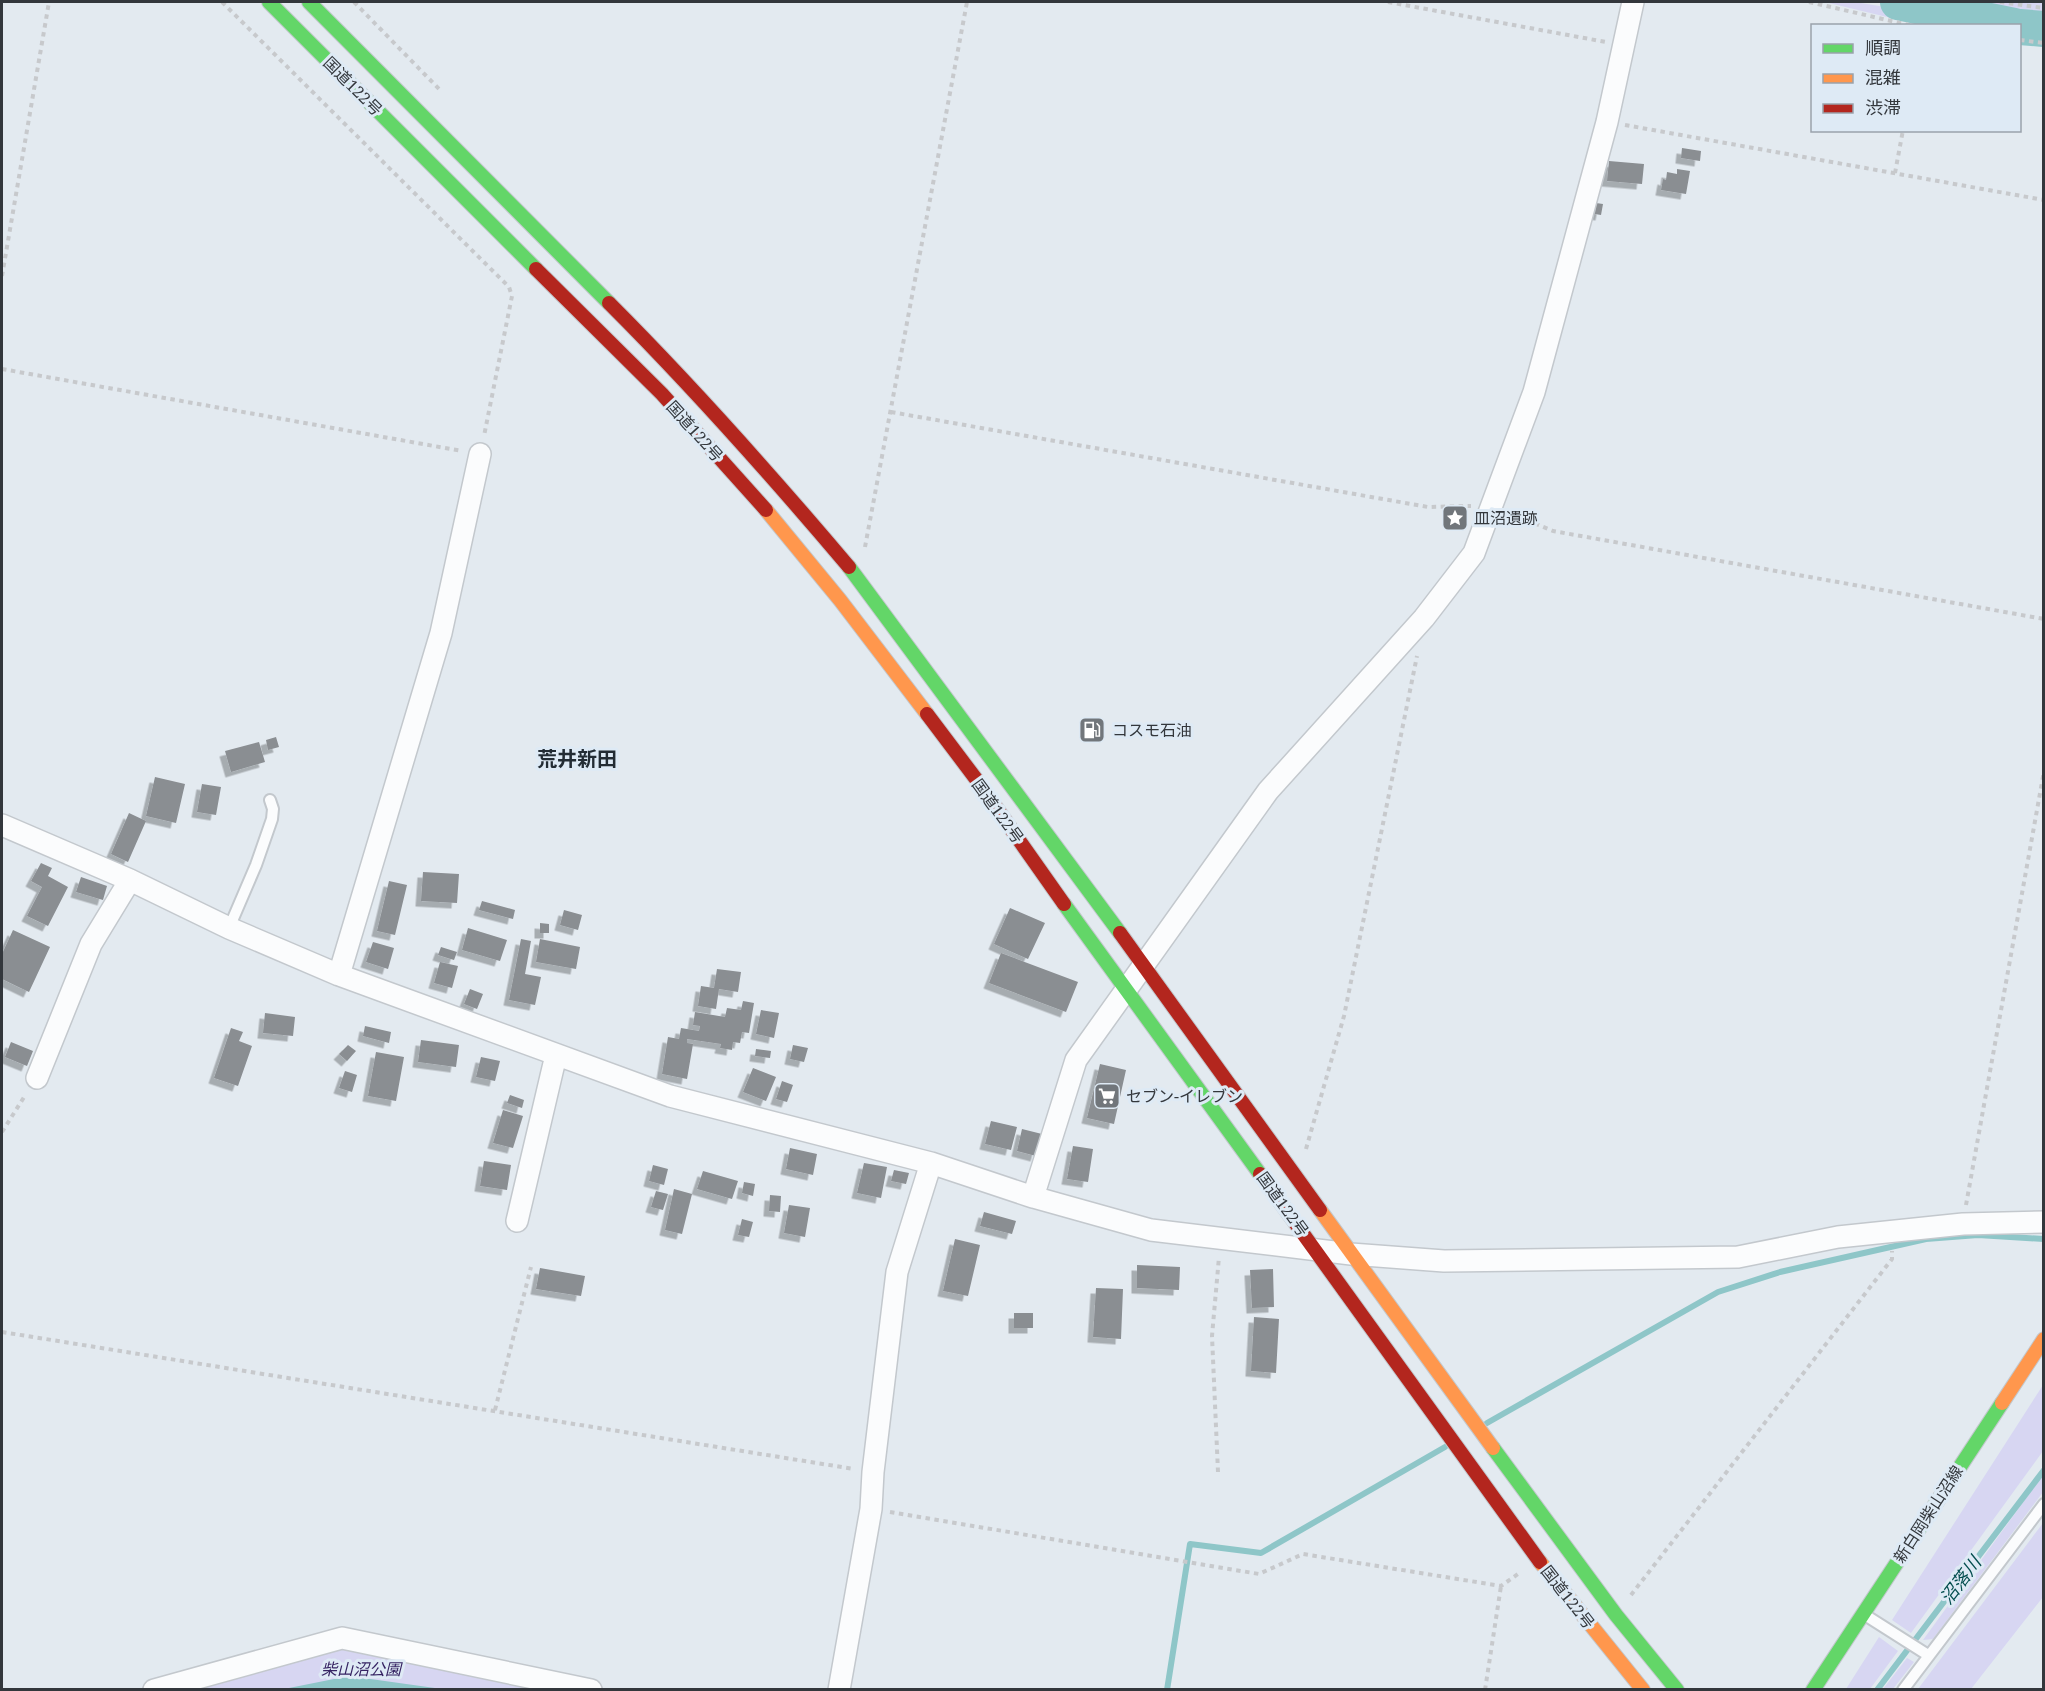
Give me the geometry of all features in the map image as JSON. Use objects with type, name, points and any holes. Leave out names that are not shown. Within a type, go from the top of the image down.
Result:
[{"type":"main road","name":"国道122号","points":[[269,2],[662,394],[752,493],[840,600],[976,780],[1126,991],[1316,1249],[1539,1560],[1644,1689]]},
{"type":"main road","name":"国道122号","points":[[309,2],[680,374],[773,477],[859,578],[1616,1615],[1677,1689]]},
{"type":"main road","name":"新白岡柴山沼線","points":[[1813,1689],[2043,1339]]},
{"type":"street","points":[[1033,1197],[1076,1060],[1268,791],[1424,618],[1474,554],[1534,392],[1607,122],[1633,2]]},
{"type":"street","points":[[339,975],[441,633],[480,454]]},
{"type":"street","points":[[2,825],[130,880],[229,928],[339,975],[670,1096],[931,1163],[1033,1197],[1151,1230],[1352,1254],[1444,1262],[1738,1257],[1838,1237],[1963,1224],[2043,1222]]},
{"type":"street","points":[[37,1078],[91,944],[130,880]]},
{"type":"street","points":[[517,1221],[556,1055]]},
{"type":"street","points":[[839,1689],[871,1509],[873,1472],[897,1272],[931,1163]]},
{"type":"street","points":[[154,1689],[342,1638],[591,1689]]},
{"type":"lane","points":[[229,928],[256,865],[272,819],[273,809],[270,800]]},
{"type":"lane","points":[[1903,1689],[1924,1653],[2043,1503]]},
{"type":"lane","points":[[1862,1613],[1924,1653]]},
{"type":"path","points":[[2,276],[49,2]]},
{"type":"path","points":[[2,369],[480,454],[512,297],[509,287],[222,2]]},
{"type":"path","points":[[354,2],[441,91]]},
{"type":"path","points":[[859,578],[968,2]]},
{"type":"path","points":[[1388,2],[1623,45]]},
{"type":"path","points":[[1809,2],[1904,24]]},
{"type":"path","points":[[2000,2],[2043,8]]},
{"type":"path","points":[[2021,40],[2043,43]]},
{"type":"path","points":[[1607,122],[2043,200]]},
{"type":"path","points":[[1895,173],[1903,132]]},
{"type":"path","points":[[1294,1174],[1309,1143],[1344,1016],[1417,653]]},
{"type":"path","points":[[1963,1224],[2043,771]]},
{"type":"path","points":[[2,1132],[37,1078]]},
{"type":"path","points":[[1616,1615],[1892,1259],[1892,1232]]},
{"type":"path","points":[[1218,1472],[1212,1336],[1220,1239]]},
{"type":"path","points":[[495,1410],[531,1267]]},
{"type":"path","points":[[2,1332],[873,1472]]},
{"type":"path","points":[[871,1509],[1259,1574],[1303,1554],[1502,1586],[1539,1560]]},
{"type":"path","points":[[1485,1689],[1502,1586]]},
{"type":"green space","points":[[1825,2],[1855,2],[1987,24],[1916,24]]},
{"type":"green space","points":[[1925,2],[2043,2],[2043,19],[1934,4]]},
{"type":"green space","points":[[2043,1385],[2043,1451],[1911,1633],[1892,1620]]},
{"type":"green space","points":[[2043,1475],[2043,1492],[1933,1639],[1923,1640]]},
{"type":"green space","points":[[2043,1523],[2043,1597],[1971,1689],[1918,1689]]},
{"type":"green space","points":[[1879,1637],[1898,1651],[1870,1689],[1846,1689]]},
{"type":"green space","name":"柴山沼公園","points":[[326,1646],[365,1648],[558,1690],[169,1690]]},
{"type":"green space","points":[[1907,1658],[1914,1662],[1893,1689],[1883,1689]]},
{"type":"shaded area","points":[[349,1676],[442,1689],[284,1689]]},
{"type":"building","points":[[1682,148],[1701,151],[1700,161],[1681,158]]},
{"type":"building","points":[[1609,161],[1644,164],[1642,184],[1607,181]]},
{"type":"building","points":[[1677,169],[1690,171],[1686,194],[1661,190],[1667,172],[1677,174]]},
{"type":"building","points":[[1596,203],[1603,204],[1601,215],[1595,214]]},
{"type":"building","points":[[276,737],[279,747],[268,750],[266,740]]},
{"type":"building","points":[[259,742],[265,762],[231,772],[225,751]]},
{"type":"building","points":[[155,777],[185,784],[176,823],[146,816]]},
{"type":"building","points":[[202,784],[221,787],[216,815],[197,812]]},
{"type":"building","points":[[129,813],[146,821],[128,862],[111,854]]},
{"type":"building","points":[[41,863],[52,868],[48,876],[68,887],[48,926],[27,916],[42,887],[31,881]]},
{"type":"building","points":[[423,872],[459,874],[457,903],[421,901]]},
{"type":"building","points":[[81,877],[107,886],[103,900],[76,892]]},
{"type":"building","points":[[389,881],[407,885],[395,935],[377,931]]},
{"type":"building","points":[[482,901],[515,910],[513,919],[479,910]]},
{"type":"building","points":[[1010,908],[1045,923],[1028,959],[994,944]]},
{"type":"building","points":[[564,910],[582,915],[578,930],[560,925]]},
{"type":"building","points":[[540,923],[549,924],[549,933],[540,933]]},
{"type":"building","points":[[468,928],[507,940],[500,961],[462,950]]},
{"type":"building","points":[[13,930],[50,947],[29,992],[2,979],[2,954]]},
{"type":"building","points":[[521,939],[531,941],[525,974],[541,977],[535,1005],[509,1000]]},
{"type":"building","points":[[540,939],[580,947],[576,969],[536,962]]},
{"type":"building","points":[[373,942],[394,948],[388,969],[366,962]]},
{"type":"building","points":[[441,947],[457,952],[454,960],[438,955]]},
{"type":"building","points":[[1001,953],[1078,982],[1066,1012],[989,983]]},
{"type":"building","points":[[440,962],[458,966],[452,988],[434,983]]},
{"type":"building","points":[[717,969],[741,972],[738,992],[719,989],[716,1009],[698,1006],[701,986],[714,988]]},
{"type":"building","points":[[470,989],[483,994],[477,1009],[464,1004]]},
{"type":"building","points":[[743,1001],[754,1003],[749,1033],[742,1032],[740,1043],[733,1042],[732,1050],[720,1048],[721,1044],[687,1039],[687,1043],[693,1044],[687,1079],[662,1074],[668,1037],[679,1039],[681,1028],[699,1031],[700,1026],[693,1025],[695,1012],[725,1017],[727,1008],[741,1010]]},
{"type":"building","points":[[761,1010],[779,1013],[774,1038],[756,1034]]},
{"type":"building","points":[[265,1013],[295,1017],[293,1036],[263,1033]]},
{"type":"building","points":[[365,1026],[391,1032],[389,1043],[363,1036]]},
{"type":"building","points":[[231,1028],[243,1032],[239,1041],[252,1046],[238,1086],[214,1078]]},
{"type":"building","points":[[421,1040],[459,1045],[456,1067],[418,1062]]},
{"type":"building","points":[[11,1042],[33,1051],[27,1066],[5,1057]]},
{"type":"building","points":[[348,1045],[356,1051],[347,1061],[339,1054]]},
{"type":"building","points":[[793,1045],[808,1048],[804,1062],[790,1059]]},
{"type":"building","points":[[756,1049],[771,1051],[770,1058],[755,1056]]},
{"type":"building","points":[[376,1052],[404,1057],[396,1101],[368,1096]]},
{"type":"building","points":[[481,1057],[500,1061],[495,1081],[476,1077]]},
{"type":"building","points":[[1100,1064],[1126,1070],[1114,1124],[1087,1118]]},
{"type":"building","points":[[753,1068],[776,1077],[766,1101],[743,1092]]},
{"type":"building","points":[[345,1071],[357,1075],[352,1092],[339,1088]]},
{"type":"building","points":[[782,1081],[793,1085],[787,1102],[776,1099]]},
{"type":"building","points":[[510,1095],[524,1100],[522,1108],[507,1103]]},
{"type":"building","points":[[503,1110],[523,1116],[513,1148],[493,1143]]},
{"type":"building","points":[[991,1121],[1017,1127],[1011,1150],[985,1144]]},
{"type":"building","points":[[1022,1129],[1042,1134],[1036,1156],[1017,1151]]},
{"type":"building","points":[[1073,1146],[1093,1149],[1088,1182],[1067,1179]]},
{"type":"building","points":[[790,1148],[817,1154],[813,1175],[786,1169]]},
{"type":"building","points":[[484,1161],[511,1165],[507,1190],[480,1186]]},
{"type":"building","points":[[864,1163],[887,1167],[881,1198],[857,1193]]},
{"type":"building","points":[[653,1165],[668,1169],[664,1185],[649,1181]]},
{"type":"building","points":[[894,1170],[909,1173],[906,1184],[891,1181]]},
{"type":"building","points":[[703,1171],[738,1181],[732,1199],[697,1189]]},
{"type":"building","points":[[744,1182],[755,1184],[753,1196],[742,1193]]},
{"type":"building","points":[[674,1189],[692,1194],[682,1234],[665,1230]]},
{"type":"building","points":[[656,1191],[668,1194],[663,1210],[651,1207]]},
{"type":"building","points":[[770,1195],[781,1196],[780,1212],[769,1211]]},
{"type":"building","points":[[789,1205],[810,1208],[805,1237],[784,1233]]},
{"type":"building","points":[[984,1212],[1016,1221],[1012,1234],[980,1226]]},
{"type":"building","points":[[742,1219],[753,1222],[749,1237],[738,1235]]},
{"type":"building","points":[[955,1239],[980,1245],[968,1296],[943,1291]]},
{"type":"building","points":[[1137,1265],[1180,1267],[1179,1290],[1137,1288]]},
{"type":"building","points":[[540,1268],[585,1276],[581,1296],[536,1289]]},
{"type":"building","points":[[1273,1269],[1274,1307],[1252,1308],[1250,1270]]},
{"type":"building","points":[[1096,1288],[1123,1289],[1121,1339],[1093,1337]]},
{"type":"building","points":[[1014,1313],[1033,1313],[1033,1328],[1014,1328]]},
{"type":"building","points":[[1254,1317],[1279,1319],[1276,1373],[1251,1371]]},
{"type":"waterway","points":[[1898,2],[2004,24]]},
{"type":"waterway","points":[[2021,27],[2044,29]]},
{"type":"waterway","points":[[1487,1423],[1718,1292],[1780,1272],[1926,1239],[1978,1235],[2044,1239]]},
{"type":"waterway","points":[[1167,1690],[1190,1544],[1261,1553],[1445,1447]]},
{"type":"waterway","name":"沼落川","points":[[1877,1690],[2044,1470]]},
{"type":"traffic: fast","points":[[269,2],[536,269]]},
{"type":"traffic: fast","points":[[309,2],[609,303]]},
{"type":"traffic: fast","points":[[849,567],[1120,933]]},
{"type":"traffic: fast","points":[[1064,904],[1260,1174]]},
{"type":"traffic: fast","points":[[1813,1690],[2002,1403]]},
{"type":"traffic: fast","points":[[1493,1448],[1616,1615],[1677,1690]]},
{"type":"traffic: slow","points":[[766,510],[840,600],[927,714]]},
{"type":"traffic: slow","points":[[1320,1210],[1493,1448]]},
{"type":"traffic: slow","points":[[2002,1403],[2044,1339]]},
{"type":"traffic: slow","points":[[1540,1562],[1643,1690]]},
{"type":"traffic: jam","points":[[536,269],[662,394],[766,510]]},
{"type":"traffic: jam","points":[[609,303],[672,367],[849,567]]},
{"type":"traffic: jam","points":[[927,714],[1064,904]]},
{"type":"traffic: jam","points":[[1120,933],[1320,1210]]},
{"type":"traffic: jam","points":[[1260,1174],[1540,1562]]},
{"type":"place","name":"皿沼遺跡","points":[[1455,518]]},
{"type":"place","name":"コスモ石油","points":[[1092,730]]},
{"type":"place","name":"セブン-イレブン","points":[[1107,1096]]},
{"type":"district","name":"荒井新田","points":[[577,758]]}]
